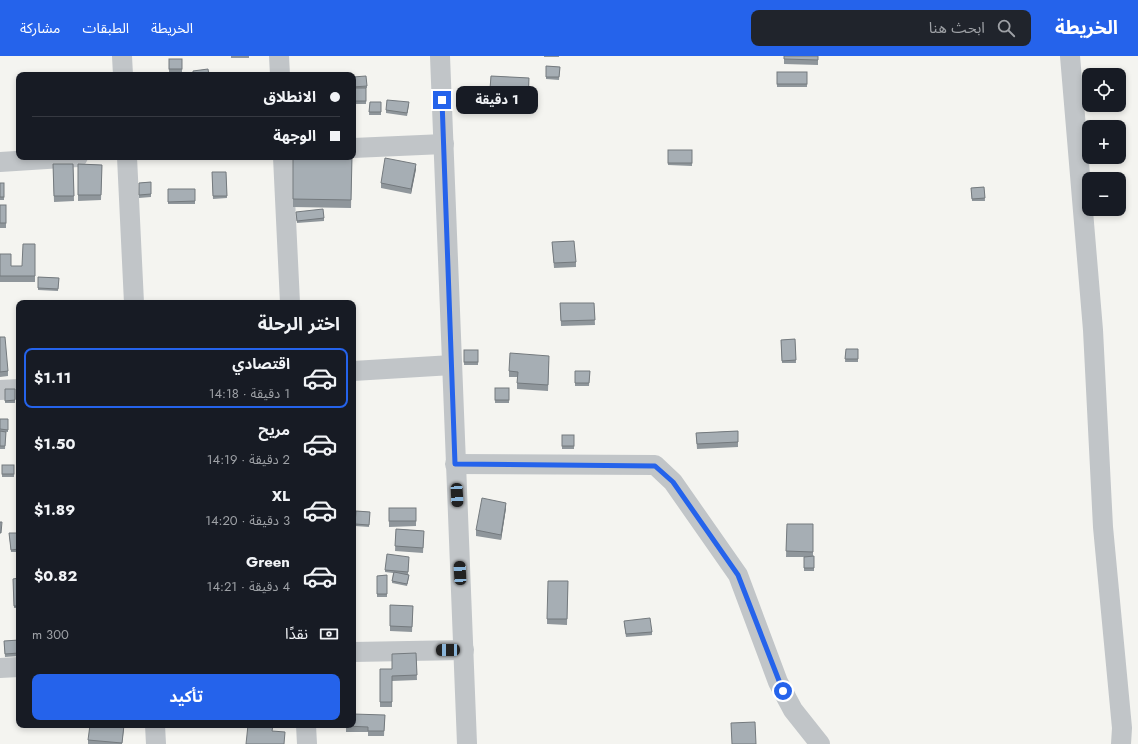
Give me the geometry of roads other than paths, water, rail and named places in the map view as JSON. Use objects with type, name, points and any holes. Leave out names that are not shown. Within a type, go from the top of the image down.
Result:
[{"type":"street","points":[[122,56],[123,72]]},
{"type":"street","points":[[279,56],[280,72]]},
{"type":"street","points":[[440,56],[467,744]]},
{"type":"street","points":[[1070,56],[1093,330],[1103,527],[1122,728],[1121,744]]},
{"type":"street","points":[[356,148],[444,144]]},
{"type":"street","points":[[0,162],[31,160]]},
{"type":"street","points":[[127,160],[134,300]]},
{"type":"street","points":[[283,160],[290,300]]},
{"type":"street","points":[[356,371],[452,365]]},
{"type":"street","points":[[0,390],[16,389]]},
{"type":"street","points":[[455,464],[655,466],[673,482],[738,575],[778,682],[793,710],[820,744]]},
{"type":"street","points":[[356,652],[464,650]]},
{"type":"street","points":[[0,668],[16,667]]},
{"type":"street","points":[[155,728],[156,744]]},
{"type":"street","points":[[306,728],[307,744]]}]
